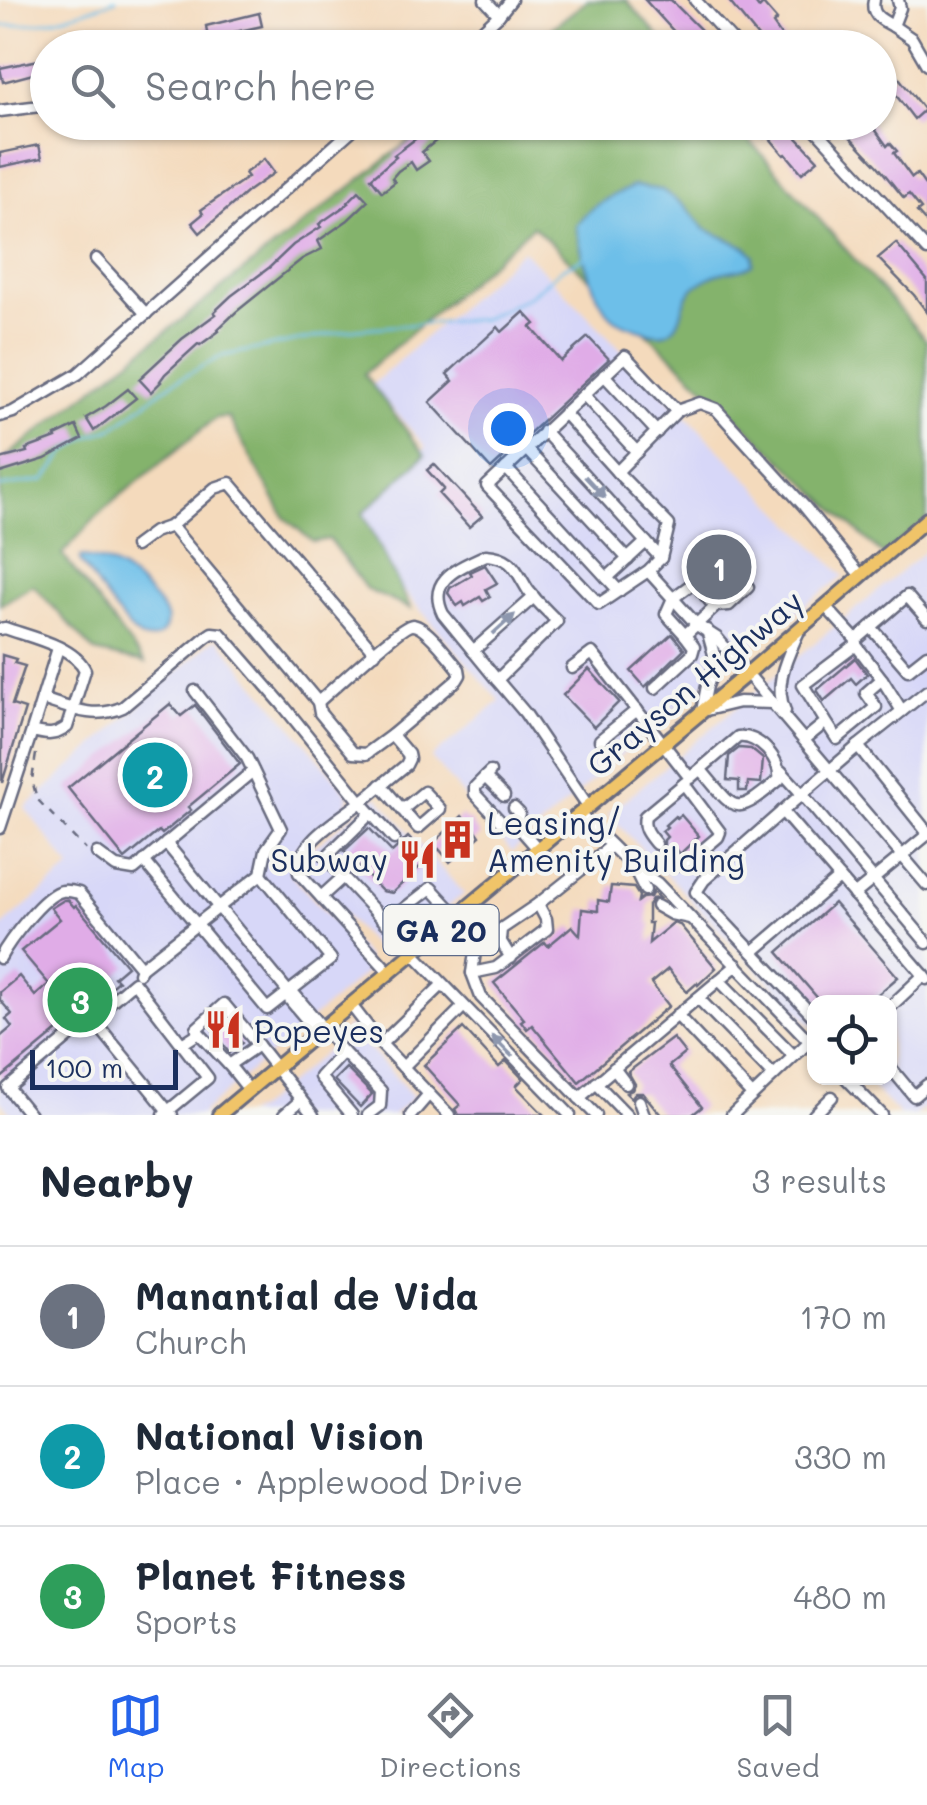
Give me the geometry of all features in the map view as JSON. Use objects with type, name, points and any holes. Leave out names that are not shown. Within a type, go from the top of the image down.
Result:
[{"type":"main road","name":"Grayson Highway","points":[[219,1115],[800,630],[927,519]]},
{"type":"street","points":[[485,0],[499,15]]},
{"type":"street","points":[[483,30],[512,0]]},
{"type":"street","points":[[695,0],[722,30]]},
{"type":"street","points":[[874,0],[876,16],[912,39],[927,66]]},
{"type":"street","points":[[894,26],[900,8],[898,0]]},
{"type":"street","points":[[912,39],[927,34]]},
{"type":"street","points":[[0,111],[30,107]]},
{"type":"street","points":[[0,416],[78,374],[341,140]]},
{"type":"street","points":[[826,140],[927,250]]},
{"type":"street","points":[[96,259],[146,314]]},
{"type":"street","points":[[564,414],[668,525],[661,558],[599,604],[487,486],[625,356],[678,412]]},
{"type":"street","points":[[604,376],[657,432]]},
{"type":"street","points":[[584,395],[638,452]]},
{"type":"street","points":[[617,472],[678,412],[706,404],[716,410],[804,506],[861,576]]},
{"type":"street","points":[[544,431],[661,558]]},
{"type":"street","points":[[526,449],[628,559]]},
{"type":"street","points":[[506,468],[618,591]]},
{"type":"street","points":[[135,546],[154,532],[171,526],[214,488],[230,483],[375,653]]},
{"type":"street","points":[[171,526],[318,702],[320,712],[353,753],[366,754],[375,749],[460,675],[423,628],[412,625],[402,628],[318,702]]},
{"type":"street","points":[[607,578],[646,542]]},
{"type":"street","points":[[498,680],[556,621],[510,562],[501,556],[486,555],[445,579],[437,591],[436,602],[442,614],[525,713],[584,811],[610,846],[656,883],[807,1038]]},
{"type":"street","points":[[648,571],[702,628],[717,638],[927,885]]},
{"type":"street","points":[[655,688],[692,654],[694,647],[666,614],[673,598],[696,584],[714,606]]},
{"type":"street","points":[[714,606],[728,605],[748,587]]},
{"type":"street","points":[[882,679],[866,692],[876,707],[837,738],[804,685],[906,596],[927,619]]},
{"type":"street","points":[[474,651],[534,597]]},
{"type":"street","points":[[686,635],[702,628],[714,606]]},
{"type":"street","points":[[826,607],[856,642],[902,711]]},
{"type":"street","points":[[871,627],[908,670],[926,657]]},
{"type":"street","points":[[0,630],[5,628],[70,652],[85,670],[67,727],[50,736],[32,732]]},
{"type":"street","points":[[702,628],[714,658],[702,711],[739,702],[772,703]]},
{"type":"street","points":[[792,726],[780,699],[780,684],[800,630]]},
{"type":"street","points":[[42,699],[92,714],[110,713],[123,707],[206,637],[222,634],[394,839]]},
{"type":"street","points":[[0,828],[58,648]]},
{"type":"street","points":[[572,668],[592,653],[662,744],[720,832],[689,860],[674,865],[667,856]]},
{"type":"street","points":[[30,1115],[4,1091],[134,982],[141,968],[260,874],[266,850],[280,829],[247,758],[195,691]]},
{"type":"street","points":[[807,1009],[696,892],[704,880],[829,770],[927,691]]},
{"type":"street","points":[[600,740],[637,710]]},
{"type":"street","points":[[804,740],[826,722]]},
{"type":"street","points":[[390,972],[297,868],[304,847],[406,765],[408,754],[392,735]]},
{"type":"street","points":[[656,844],[646,832],[645,816],[738,738],[754,739],[780,771],[779,780],[748,805],[738,806],[727,801],[701,770]]},
{"type":"street","points":[[854,895],[927,833],[858,746]]},
{"type":"street","points":[[780,771],[927,943]]},
{"type":"street","points":[[92,852],[116,868],[134,870],[252,772]]},
{"type":"street","points":[[504,796],[488,775],[475,787],[475,794],[502,823],[516,824],[538,849]]},
{"type":"street","points":[[381,786],[402,810]]},
{"type":"street","points":[[514,808],[519,814],[516,824]]},
{"type":"street","points":[[782,812],[925,978],[897,1001]]},
{"type":"street","points":[[371,813],[326,857],[386,922],[431,888],[468,928],[475,944],[472,973],[481,997],[596,1115]]},
{"type":"street","points":[[166,843],[289,994],[296,995],[321,1030],[381,1091],[380,1106],[368,1115]]},
{"type":"street","points":[[510,958],[500,940],[501,929],[610,846]]},
{"type":"street","points":[[689,860],[704,880]]},
{"type":"street","points":[[144,861],[266,1010],[331,959],[260,874]]},
{"type":"street","points":[[634,868],[644,890]]},
{"type":"street","points":[[321,898],[342,877]]},
{"type":"street","points":[[753,952],[838,879]]},
{"type":"street","points":[[0,958],[21,925],[64,890],[79,892],[141,968]]},
{"type":"street","points":[[472,973],[496,968],[547,929],[538,904]]},
{"type":"street","points":[[657,906],[690,918]]},
{"type":"street","points":[[413,954],[570,1115]]},
{"type":"street","points":[[579,1098],[736,966]]},
{"type":"street","points":[[719,980],[794,1056]]},
{"type":"street","points":[[92,1018],[168,1114],[208,1078],[134,982]]},
{"type":"street","points":[[380,1044],[442,985]]},
{"type":"street","points":[[698,998],[773,1075]]},
{"type":"street","points":[[249,1090],[197,1028],[224,1004],[313,1115]]},
{"type":"street","points":[[351,1005],[380,1044],[450,1115]]},
{"type":"street","points":[[403,1067],[463,1007]]},
{"type":"street","points":[[678,1016],[752,1095]]},
{"type":"street","points":[[182,1044],[199,1033]]},
{"type":"street","points":[[229,1065],[258,1046]]},
{"type":"street","points":[[732,1115],[807,1047]]},
{"type":"street","points":[[343,1052],[320,1077],[352,1115]]},
{"type":"street","points":[[614,1068],[626,1084]]},
{"type":"street","points":[[897,1075],[914,1096],[927,1085]]},
{"type":"street","points":[[596,1084],[626,1115]]},
{"type":"street","points":[[853,1085],[882,1115]]},
{"type":"street","points":[[411,1115],[429,1094]]},
{"type":"street","points":[[814,1115],[832,1097]]},
{"type":"street","points":[[284,1115],[301,1100]]},
{"type":"street","points":[[639,1102],[644,1115]]},
{"type":"path","points":[[28,744],[37,747],[32,780],[37,800],[92,852]]},
{"type":"shaded area","points":[[523,250],[844,576],[665,716],[512,852],[431,758],[500,701],[343,521],[426,447],[372,385]]},
{"type":"shaded area","points":[[927,550],[927,1105],[915,1115],[900,1115],[870,1085],[897,1085],[897,995],[807,995],[807,1021],[608,814]]},
{"type":"shaded area","points":[[218,639],[349,794],[347,805],[299,844],[290,865],[292,876],[366,956],[367,971],[200,1115],[12,1115],[0,1101],[0,928],[71,868],[25,808]]},
{"type":"shaded area","points":[[377,796],[464,894],[390,952],[375,948],[303,869],[309,851]]},
{"type":"shaded area","points":[[348,1025],[414,1097],[393,1115],[244,1115],[256,1110],[341,1039]]},
{"type":"green space","points":[[588,0],[626,0],[653,30],[549,30]]},
{"type":"green space","points":[[410,140],[749,140],[927,341],[927,520],[883,555],[533,226],[364,374],[425,455],[363,513],[411,609],[367,590],[329,539],[313,542],[285,518],[228,417],[216,418],[104,509],[62,554],[144,663],[95,652],[33,585],[0,605],[0,462]]},
{"type":"water","points":[[634,186],[662,190],[686,207],[705,229],[746,247],[754,255],[753,264],[748,267],[714,275],[694,288],[673,329],[665,333],[629,326],[607,312],[590,277],[578,237],[576,226],[587,212]]},
{"type":"water","points":[[81,557],[113,565],[137,582],[165,614],[162,633],[153,639],[137,635],[80,561]]},
{"type":"building","points":[[645,0],[671,0],[701,30],[672,30]]},
{"type":"building","points":[[728,0],[753,0],[759,8],[763,4],[777,20],[773,24],[777,30],[752,30]]},
{"type":"building","points":[[259,13],[262,26],[207,30],[206,26]]},
{"type":"building","points":[[30,62],[30,75],[3,82],[0,68]]},
{"type":"building","points":[[897,75],[924,110],[914,119],[897,97]]},
{"type":"building","points":[[414,140],[437,140],[422,152],[429,161],[416,170],[411,162],[398,171],[392,178],[395,182],[382,192],[371,178]]},
{"type":"building","points":[[771,140],[799,140],[818,160],[802,173]]},
{"type":"building","points":[[853,140],[883,140],[887,146],[890,143],[912,178],[917,174],[927,188],[927,223],[909,194],[904,198]]},
{"type":"building","points":[[39,145],[42,158],[0,167],[0,153]]},
{"type":"building","points":[[264,159],[274,173],[200,233],[192,223],[203,214],[201,210],[248,177],[245,173]]},
{"type":"building","points":[[359,191],[368,201],[318,241],[322,249],[302,259],[236,312],[219,331],[165,374],[151,392],[139,379],[216,314],[231,296],[321,227],[319,224]]},
{"type":"building","points":[[896,243],[927,280],[927,312],[878,258]]},
{"type":"building","points":[[524,312],[535,324],[531,327],[561,361],[588,337],[609,359],[491,469],[430,402],[453,381],[447,374],[498,327],[502,332]]},
{"type":"building","points":[[128,389],[136,398],[94,431],[86,418]]},
{"type":"building","points":[[76,426],[82,439],[45,459],[0,473],[0,459],[27,452],[26,449]]},
{"type":"building","points":[[434,464],[482,516],[469,527],[439,494],[444,489],[427,470]]},
{"type":"building","points":[[718,547],[739,571],[720,587],[700,564]]},
{"type":"building","points":[[485,565],[497,583],[486,589],[490,597],[457,606],[448,593],[450,588]]},
{"type":"building","points":[[672,634],[684,649],[645,687],[631,671]]},
{"type":"building","points":[[2,655],[25,666],[12,705],[25,709],[2,783]]},
{"type":"building","points":[[855,658],[867,674],[856,684],[851,678],[824,701],[817,690]]},
{"type":"building","points":[[589,669],[619,702],[594,727],[563,695]]},
{"type":"building","points":[[170,704],[181,716],[195,705],[240,764],[162,834],[159,831],[125,859],[68,788]]},
{"type":"building","points":[[739,748],[751,749],[763,759],[761,783],[748,782],[747,791],[739,791],[739,781],[727,780],[729,756]]},
{"type":"building","points":[[681,815],[699,836],[680,854],[675,847],[664,848],[667,837],[662,831],[675,816]]},
{"type":"building","points":[[462,816],[480,836],[450,862],[439,849],[392,893],[382,891],[344,851],[369,828],[392,852],[408,837],[423,853]]},
{"type":"building","points":[[611,886],[634,888],[638,901],[653,892],[659,898],[648,905],[649,943],[673,923],[680,925],[716,968],[687,992],[668,969],[651,983],[669,1006],[579,1082],[532,1025],[527,1029],[521,1021],[524,1019],[494,983],[545,942],[548,946],[572,926],[580,935],[582,909],[598,911],[598,900],[609,902]]},
{"type":"building","points":[[64,900],[76,905],[127,966],[114,977],[118,981],[0,1079],[0,1037],[12,1027],[6,1019],[12,1014],[0,1000],[0,992],[19,976],[35,996],[49,984],[21,951],[60,919],[51,908]]},
{"type":"building","points":[[834,903],[898,977],[877,995],[815,995],[778,952]]},
{"type":"building","name":"Popeyes","points":[[223,1017],[242,1043],[229,1053],[211,1027]]},
{"type":"building","points":[[463,1028],[499,1067],[506,1061],[523,1079],[516,1086],[544,1115],[458,1115],[455,1109],[460,1105],[424,1065]]},
{"type":"building","points":[[673,1038],[685,1053],[669,1066],[702,1107],[692,1115],[661,1115],[643,1093],[635,1093],[631,1098],[626,1093],[635,1084],[628,1072]]},
{"type":"building","points":[[346,1068],[372,1094],[360,1107],[334,1080]]},
{"type":"waterway","points":[[0,26],[73,15],[116,0]]},
{"type":"waterway","points":[[0,487],[45,480],[65,453],[86,438],[113,428],[170,384],[222,356],[357,329],[483,319],[528,297],[563,268],[584,258]]},
{"type":"place","name":"Manantial de Vida","points":[[719,567]]},
{"type":"place","name":"National Vision","points":[[155,775]]},
{"type":"place","name":"Leasing/ Amenity Building","points":[[457,840]]},
{"type":"place","name":"Subway","points":[[418,859]]},
{"type":"place","name":"Planet Fitness","points":[[80,1000]]},
{"type":"place","name":"Popeyes","points":[[224,1030]]}]
